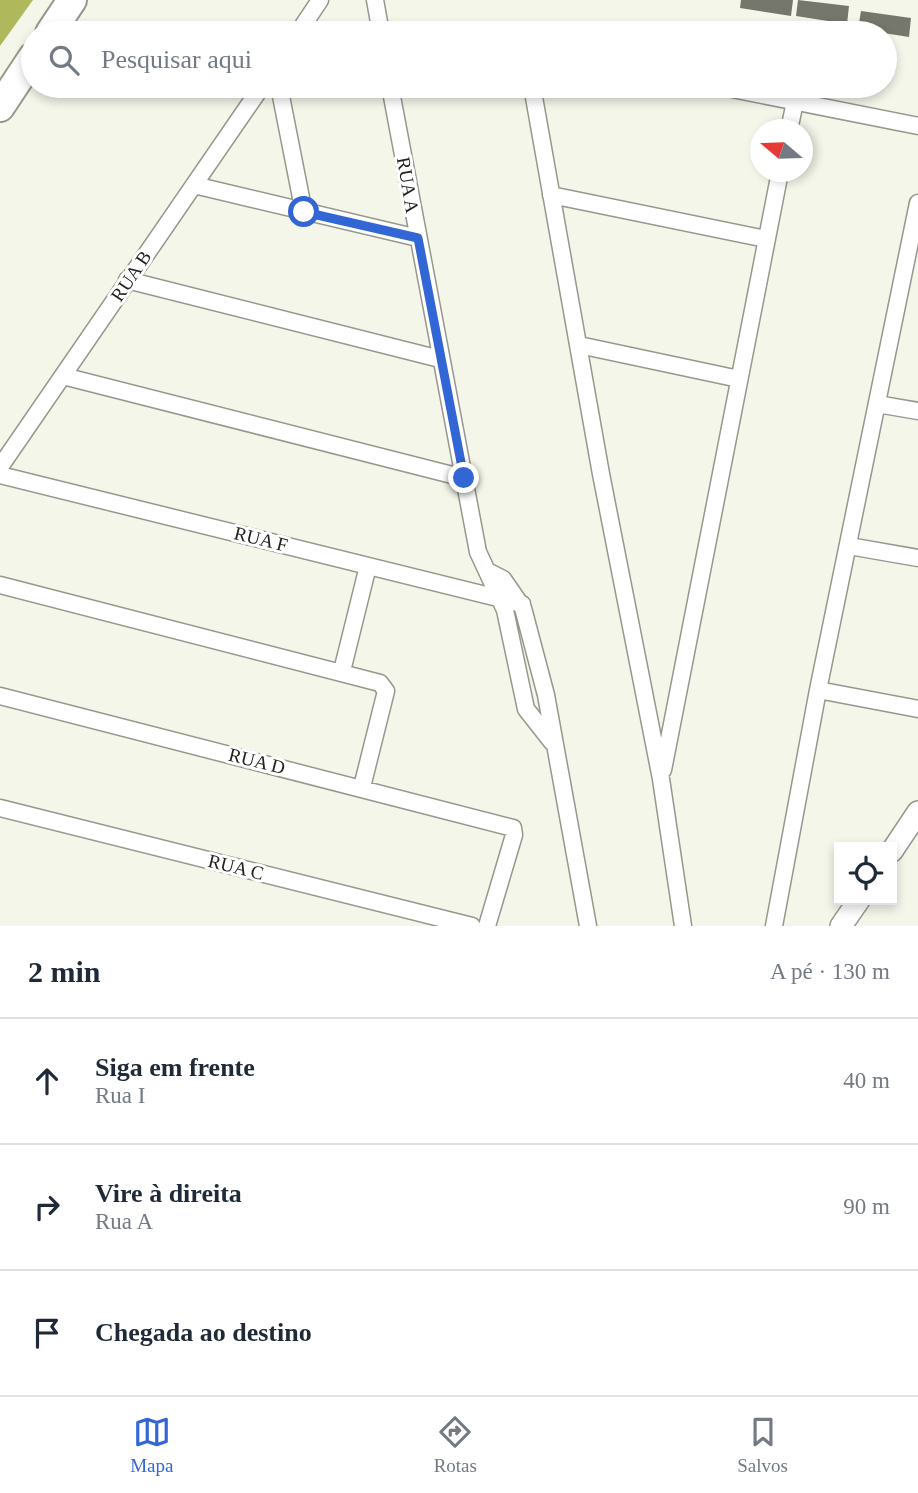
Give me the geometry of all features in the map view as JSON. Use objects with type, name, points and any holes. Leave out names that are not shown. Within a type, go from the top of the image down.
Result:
[{"type":"highway","points":[[58,21],[72,0]]},
{"type":"highway","points":[[0,107],[21,75]]},
{"type":"street","points":[[306,21],[320,0]]},
{"type":"street","points":[[375,0],[379,21]]},
{"type":"street","name":"RUA B","points":[[0,467],[254,98]]},
{"type":"street","points":[[281,98],[304,212]]},
{"type":"street","name":"RUA A","points":[[392,98],[478,552],[500,598],[526,709],[552,742]]},
{"type":"street","points":[[534,98],[661,779],[683,926]]},
{"type":"street","points":[[775,98],[918,126]]},
{"type":"street","points":[[791,119],[795,102]]},
{"type":"street","points":[[661,779],[778,182]]},
{"type":"street","points":[[194,184],[418,238]]},
{"type":"street","points":[[551,195],[766,239]]},
{"type":"street","points":[[774,926],[818,690],[877,404],[911,266],[918,203]]},
{"type":"street","points":[[127,280],[440,359]]},
{"type":"street","points":[[579,345],[739,379]]},
{"type":"street","points":[[63,376],[464,478]]},
{"type":"street","points":[[877,404],[918,411]]},
{"type":"street","name":"RUA F","points":[[0,475],[522,604]]},
{"type":"street","points":[[849,546],[918,558]]},
{"type":"street","points":[[342,670],[369,566]]},
{"type":"street","points":[[487,571],[503,579],[522,604],[545,695],[588,926]]},
{"type":"street","points":[[0,585],[342,670],[385,686],[362,787]]},
{"type":"street","points":[[818,690],[918,709]]},
{"type":"street","name":"RUA D","points":[[0,696],[513,828],[514,835],[487,926]]},
{"type":"street","name":"RUA C","points":[[0,808],[472,926]]},
{"type":"street","points":[[897,844],[918,813]]},
{"type":"street","points":[[841,926],[856,905]]},
{"type":"green space","points":[[0,0],[33,0],[0,46]]},
{"type":"building","points":[[741,0],[793,0],[791,16],[740,8]]},
{"type":"building","points":[[798,0],[849,6],[847,21],[796,16]]},
{"type":"building","points":[[861,11],[911,18],[909,37],[897,35],[897,21],[859,21]]},
{"type":"route","points":[[304,212],[418,238],[464,478]]}]
